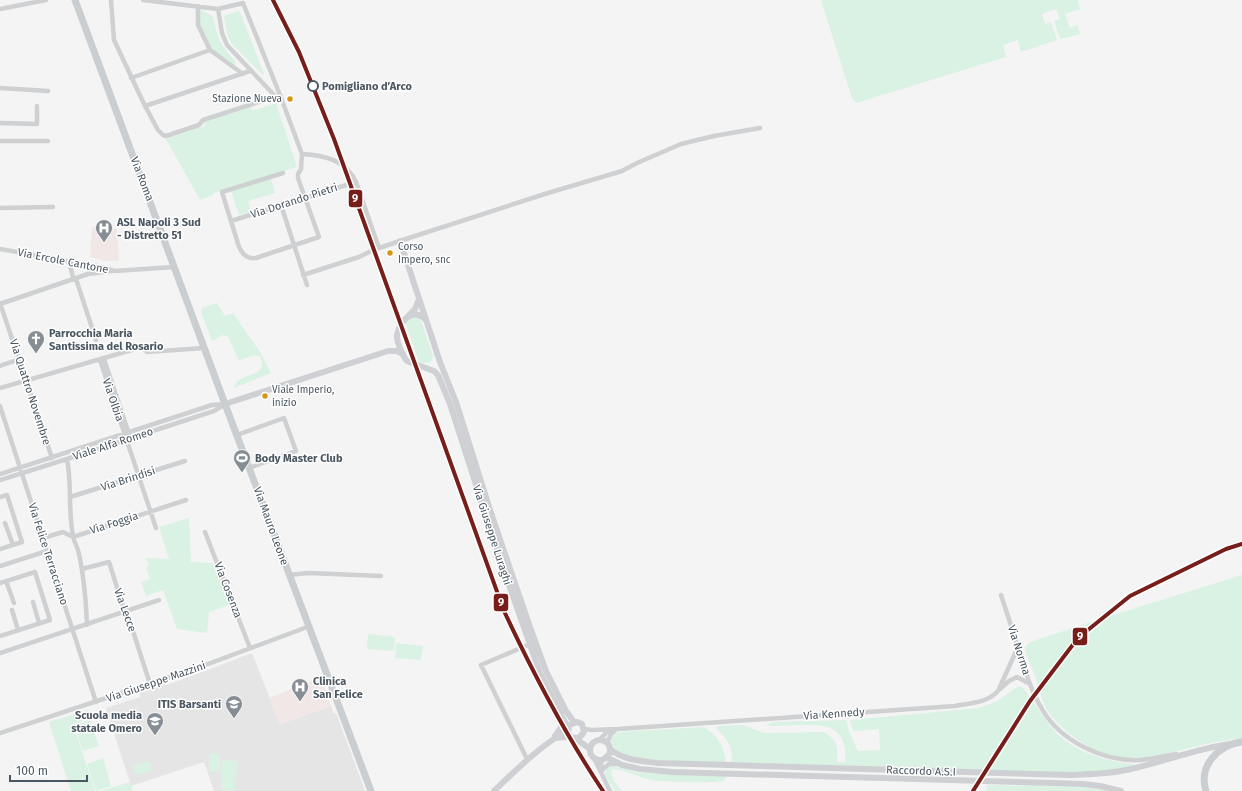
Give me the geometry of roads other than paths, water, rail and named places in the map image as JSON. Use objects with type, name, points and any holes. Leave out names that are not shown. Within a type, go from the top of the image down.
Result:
[{"type":"main road","name":"Via Roma","points":[[75,0],[225,404]]},
{"type":"main road","name":"Via Mauro Leone","points":[[225,404],[371,791]]},
{"type":"main road","points":[[1206,791],[1203,783],[1206,768],[1214,754],[1232,743],[1242,742]]},
{"type":"street","points":[[0,9],[46,0]]},
{"type":"street","points":[[111,0],[114,40],[145,106],[158,130],[163,135],[166,136],[199,125],[203,120],[277,96]]},
{"type":"street","points":[[142,0],[218,9],[242,3],[277,96],[302,154],[301,169],[298,174],[298,178],[319,237],[256,258],[248,258],[239,247],[222,192],[283,173]]},
{"type":"street","points":[[196,6],[198,25],[210,50],[243,74]]},
{"type":"street","points":[[218,9],[224,39],[227,45],[277,96]]},
{"type":"street","points":[[131,78],[210,50]]},
{"type":"street","points":[[145,106],[243,74],[250,70]]},
{"type":"street","points":[[0,88],[48,91]]},
{"type":"street","points":[[0,123],[37,124],[37,106]]},
{"type":"street","points":[[304,275],[359,257],[373,250],[400,241],[548,193],[622,171],[681,144],[714,136],[760,128]]},
{"type":"street","points":[[0,141],[48,141]]},
{"type":"street","points":[[302,154],[314,155],[340,163],[351,173],[356,182],[379,248]]},
{"type":"street","points":[[340,163],[343,167],[373,250]]},
{"type":"street","name":"Via Dorando Pietri","points":[[231,221],[356,182]]},
{"type":"street","points":[[282,205],[307,285]]},
{"type":"street","points":[[0,208],[53,207]]},
{"type":"street","name":"Via Giuseppe Luraghi","points":[[400,241],[425,319],[456,402],[507,561],[546,670],[566,711],[574,722]]},
{"type":"street","name":"Via Ercole Cantone","points":[[0,249],[85,264],[115,271],[174,267]]},
{"type":"street","points":[[69,262],[96,340]]},
{"type":"street","points":[[85,264],[88,274]]},
{"type":"street","points":[[0,303],[88,274],[115,271]]},
{"type":"street","points":[[403,354],[397,335],[402,323],[415,308],[419,299]]},
{"type":"street","name":"Via Quattro Novembre","points":[[0,303],[52,458]]},
{"type":"street","points":[[409,315],[421,315],[425,319]]},
{"type":"street","points":[[388,351],[396,345],[398,339]]},
{"type":"street","points":[[0,388],[102,360],[142,347],[147,352],[204,348]]},
{"type":"street","points":[[388,351],[397,351],[403,354]]},
{"type":"street","name":"Viale Alfa Romeo","points":[[21,470],[67,459],[214,404],[234,402],[388,351]]},
{"type":"street","name":"Via Giuseppe Luraghi","points":[[403,354],[405,360],[409,363],[427,368],[434,371],[438,375],[450,404],[484,511],[540,673],[568,729]]},
{"type":"street","points":[[0,366],[18,359]]},
{"type":"street","name":"Via Olbia","points":[[102,360],[128,436],[156,528]]},
{"type":"street","points":[[427,368],[437,365],[440,362]]},
{"type":"street","name":"Via Felice Terracciano","points":[[0,406],[96,702]]},
{"type":"street","points":[[237,435],[284,418],[296,451],[249,468]]},
{"type":"street","name":"Viale Alfa Romeo","points":[[0,480],[52,458],[128,436]]},
{"type":"street","points":[[67,459],[69,469],[73,538],[79,551],[82,569],[87,625]]},
{"type":"street","name":"Via Brindisi","points":[[70,497],[185,461]]},
{"type":"street","points":[[0,474],[21,470]]},
{"type":"street","points":[[0,497],[7,495],[22,542],[0,549]]},
{"type":"street","name":"Via Foggia","points":[[73,538],[186,500]]},
{"type":"street","points":[[5,522],[13,545]]},
{"type":"street","points":[[43,538],[63,532],[73,538]]},
{"type":"street","name":"Via Cosenza","points":[[205,532],[250,648]]},
{"type":"street","points":[[0,566],[47,551]]},
{"type":"street","name":"Via Lecce","points":[[82,569],[109,562],[126,619],[132,628],[150,684]]},
{"type":"street","points":[[0,583],[35,572],[50,620],[0,636]]},
{"type":"street","points":[[289,575],[308,573],[381,576]]},
{"type":"street","points":[[6,581],[14,603]]},
{"type":"street","name":"Via Norma","points":[[1001,595],[1030,684],[1042,710],[1055,726],[1072,740],[1095,753],[1118,759],[1140,760],[1186,753]]},
{"type":"street","points":[[0,653],[159,600]]},
{"type":"street","points":[[33,602],[40,623]]},
{"type":"street","points":[[12,610],[18,630]]},
{"type":"street","name":"Via Giuseppe Mazzini","points":[[0,733],[200,667],[310,626]]},
{"type":"street","points":[[527,759],[481,666],[530,644]]},
{"type":"street","points":[[998,691],[1018,647]]},
{"type":"street","name":"Via Kennedy","points":[[584,731],[955,706],[987,700],[993,697],[1009,680],[1017,677],[1030,684]]},
{"type":"street","points":[[553,739],[562,726],[562,716]]},
{"type":"street","points":[[494,791],[527,759],[568,729],[574,722],[580,723],[584,731],[597,740],[602,740],[608,746]]},
{"type":"street","points":[[568,729],[574,738],[590,749],[610,791]]},
{"type":"street","points":[[603,777],[601,762],[605,758],[611,734],[618,729]]},
{"type":"street","points":[[590,749],[593,743],[609,730]]},
{"type":"street","points":[[553,739],[582,737],[584,731]]},
{"type":"street","name":"Raccordo A.S.I","points":[[608,746],[621,756],[657,763],[1070,776],[1124,770],[1214,746],[1232,743]]},
{"type":"street","points":[[594,758],[600,760],[605,758]]},
{"type":"street","name":"Raccordo A.S.I","points":[[605,758],[622,765],[640,769],[673,772],[1084,784],[1120,791]]},
{"type":"street","points":[[602,770],[609,764],[622,765]]},
{"type":"place","name":"Pomigliano d’Arco","points":[[313,86]]},
{"type":"place","name":"Stazione Nueva","points":[[290,99]]},
{"type":"place","name":"ASL Napoli 3 Sud - Distretto 51","points":[[104,243]]},
{"type":"place","name":"Corso Impero, snc","points":[[390,253]]},
{"type":"place","name":"Parrocchia Maria Santissima del Rosario","points":[[36,354]]},
{"type":"place","name":"Viale Imperio, inizio","points":[[265,396]]},
{"type":"place","name":"Body Master Club","points":[[242,473]]},
{"type":"place","name":"Clinica San Felice","points":[[300,702]]},
{"type":"place","name":"ITIS Barsanti","points":[[234,719]]},
{"type":"place","name":"Scuola media statale Omero","points":[[155,736]]}]
